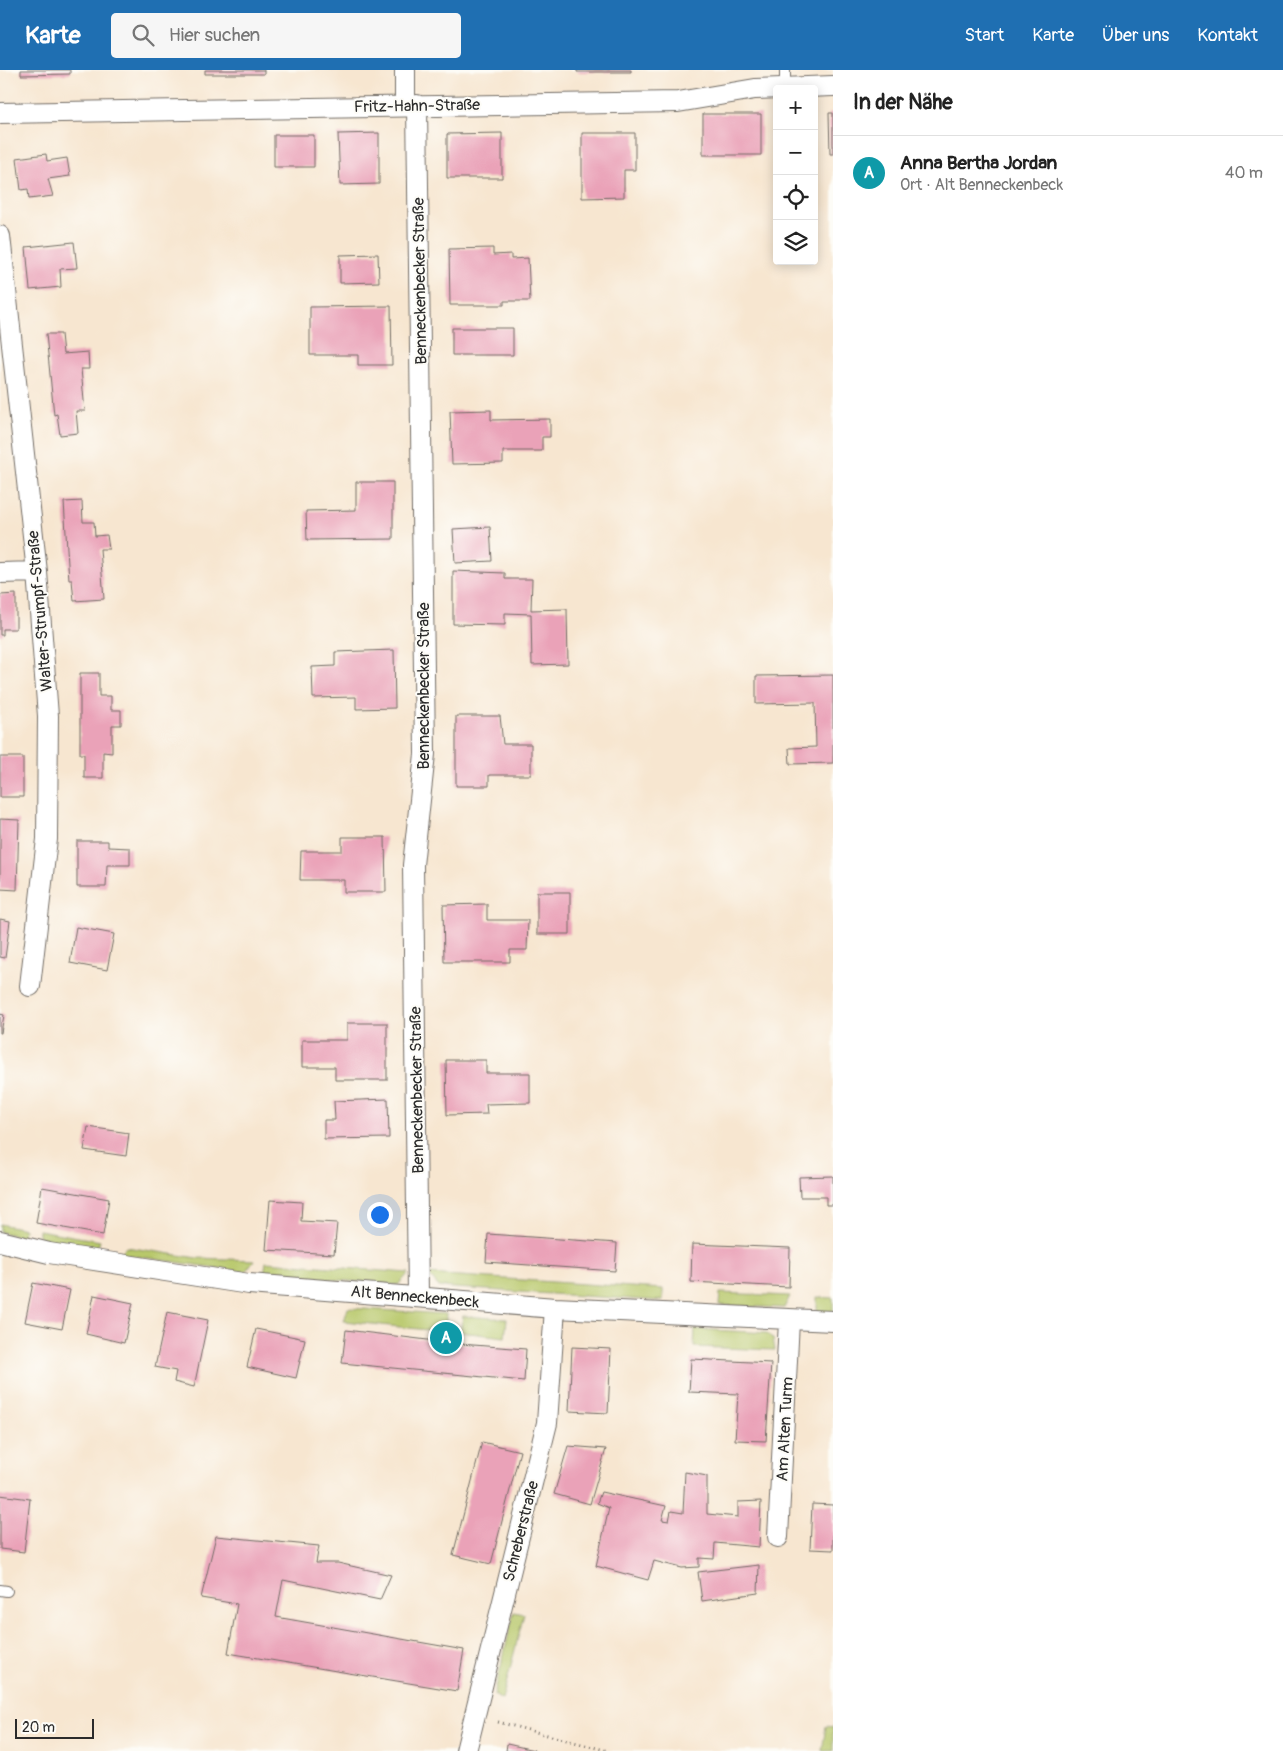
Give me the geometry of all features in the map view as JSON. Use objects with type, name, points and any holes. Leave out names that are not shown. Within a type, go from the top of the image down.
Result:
[{"type":"street","name":"Benneckenbecker Straße","points":[[405,70],[411,105],[425,754],[413,865],[418,1296]]},
{"type":"street","name":"Fritz-Hahn-Straße","points":[[0,113],[678,102],[785,79],[833,86]]},
{"type":"street","name":"Walter-Strumpf-Straße","points":[[0,236],[37,572],[48,716],[47,839],[30,986]]},
{"type":"street","points":[[0,572],[37,572]]},
{"type":"street","name":"Alt Benneckenbeck","points":[[0,1241],[48,1254],[248,1284],[555,1308],[789,1321],[833,1321]]},
{"type":"street","name":"Schreberstraße","points":[[466,1751],[547,1423],[555,1308]]},
{"type":"street","name":"Am Alten Turm","points":[[778,1537],[789,1321]]},
{"type":"path","points":[[492,1721],[608,1751]]},
{"type":"green space","points":[[0,1224],[25,1229],[21,1237],[0,1232]]},
{"type":"green space","points":[[39,1230],[100,1241],[97,1249],[39,1239]]},
{"type":"green space","points":[[126,1247],[197,1258],[254,1260],[245,1272],[119,1254]]},
{"type":"green space","points":[[266,1262],[409,1273],[398,1285],[264,1274]]},
{"type":"green space","points":[[428,1274],[663,1289],[663,1301],[439,1287]]},
{"type":"green space","points":[[720,1293],[790,1296],[784,1308],[719,1305]]},
{"type":"green space","points":[[817,1297],[833,1298],[833,1313],[817,1312]]},
{"type":"green space","points":[[348,1308],[446,1314],[446,1332],[344,1321]]},
{"type":"green space","points":[[463,1316],[507,1319],[505,1337],[460,1332]]},
{"type":"green space","points":[[695,1329],[767,1333],[773,1339],[775,1350],[694,1347]]},
{"type":"green space","points":[[514,1612],[524,1614],[502,1700],[494,1695]]},
{"type":"green space","points":[[826,1726],[833,1727],[833,1751],[822,1751]]},
{"type":"building","points":[[21,70],[70,70],[70,74],[21,75]]},
{"type":"building","points":[[205,70],[264,70],[264,74],[205,74]]},
{"type":"building","points":[[577,70],[631,70],[631,72],[577,72]]},
{"type":"building","points":[[829,113],[833,113],[833,154],[830,154]]},
{"type":"building","points":[[703,114],[761,114],[761,155],[703,155]]},
{"type":"building","points":[[379,133],[379,184],[340,185],[338,134]]},
{"type":"building","points":[[502,133],[502,178],[447,178],[447,134]]},
{"type":"building","points":[[582,133],[635,133],[635,170],[624,170],[624,197],[582,198]]},
{"type":"building","points":[[274,135],[314,135],[314,167],[274,167]]},
{"type":"building","points":[[46,154],[47,161],[67,158],[70,176],[48,179],[53,196],[29,199],[28,189],[21,190],[17,158]]},
{"type":"building","points":[[74,242],[77,268],[60,269],[61,287],[30,290],[26,247]]},
{"type":"building","points":[[493,248],[493,255],[511,254],[511,259],[528,258],[530,301],[504,301],[504,305],[450,305],[449,249]]},
{"type":"building","points":[[378,254],[379,282],[340,283],[340,255]]},
{"type":"building","points":[[391,306],[392,365],[358,365],[358,355],[310,355],[310,307]]},
{"type":"building","points":[[452,328],[513,328],[513,355],[452,355]]},
{"type":"building","points":[[46,334],[61,334],[63,354],[88,352],[89,369],[81,369],[85,411],[76,411],[78,433],[60,435],[57,414],[54,415]]},
{"type":"building","points":[[491,410],[491,420],[550,419],[550,437],[542,437],[542,451],[503,451],[503,463],[452,464],[450,411]]},
{"type":"building","points":[[356,482],[393,482],[393,539],[307,540],[306,511],[356,510]]},
{"type":"building","points":[[82,501],[83,522],[94,522],[95,536],[107,535],[109,549],[100,549],[104,599],[74,601],[72,580],[69,580],[64,502]]},
{"type":"building","points":[[490,527],[492,561],[455,563],[453,529]]},
{"type":"building","points":[[453,571],[505,573],[505,579],[532,579],[531,610],[567,609],[568,664],[532,665],[531,614],[505,613],[505,625],[453,624]]},
{"type":"building","points":[[16,594],[16,629],[3,629],[3,635],[0,635],[0,595]]},
{"type":"building","points":[[394,650],[395,708],[356,709],[356,697],[313,698],[312,667],[335,666],[335,652]]},
{"type":"building","points":[[80,673],[99,673],[99,696],[111,696],[111,710],[121,710],[121,725],[112,725],[112,753],[103,752],[103,778],[84,778],[84,754],[80,754]]},
{"type":"building","points":[[833,675],[833,763],[790,764],[789,748],[816,747],[815,703],[756,704],[756,676]]},
{"type":"building","points":[[456,716],[500,716],[503,744],[531,744],[531,775],[489,775],[489,786],[456,786]]},
{"type":"building","points":[[0,757],[23,757],[23,797],[0,797]]},
{"type":"building","points":[[0,819],[19,820],[17,890],[0,889]]},
{"type":"building","points":[[342,837],[385,837],[386,892],[344,892],[344,880],[300,880],[301,851],[342,851]]},
{"type":"building","points":[[77,841],[108,841],[108,847],[130,848],[130,865],[107,865],[106,887],[77,887]]},
{"type":"building","points":[[537,892],[570,892],[570,934],[537,934]]},
{"type":"building","points":[[487,904],[487,920],[528,920],[527,950],[510,950],[510,962],[444,962],[443,905]]},
{"type":"building","points":[[0,919],[10,921],[5,958],[0,957]]},
{"type":"building","points":[[76,927],[114,934],[107,970],[70,963]]},
{"type":"building","points":[[0,1014],[4,1015],[1,1033],[0,1033]]},
{"type":"building","points":[[347,1023],[387,1023],[387,1080],[335,1080],[335,1067],[302,1067],[302,1040],[347,1040]]},
{"type":"building","points":[[446,1060],[486,1060],[486,1073],[530,1073],[530,1103],[486,1104],[487,1114],[447,1115]]},
{"type":"building","points":[[388,1099],[389,1138],[324,1139],[324,1120],[335,1120],[334,1101]]},
{"type":"building","points":[[88,1127],[129,1133],[126,1156],[84,1150]]},
{"type":"building","points":[[833,1176],[833,1205],[826,1205],[826,1197],[800,1197],[799,1177]]},
{"type":"building","points":[[42,1187],[109,1199],[103,1235],[36,1223]]},
{"type":"building","points":[[270,1200],[302,1202],[301,1221],[337,1223],[334,1254],[266,1250]]},
{"type":"building","points":[[488,1234],[617,1243],[615,1271],[486,1262]]},
{"type":"building","points":[[692,1244],[790,1248],[789,1287],[691,1282]]},
{"type":"building","points":[[33,1283],[70,1290],[62,1329],[25,1322]]},
{"type":"building","points":[[94,1295],[133,1303],[124,1343],[86,1334]]},
{"type":"building","points":[[167,1312],[208,1320],[194,1387],[174,1382],[176,1371],[155,1367]]},
{"type":"building","points":[[256,1329],[305,1339],[296,1378],[247,1367]]},
{"type":"building","points":[[346,1330],[460,1344],[526,1349],[524,1381],[342,1363]]},
{"type":"building","points":[[572,1347],[611,1349],[608,1413],[569,1411]]},
{"type":"building","points":[[691,1359],[771,1363],[766,1441],[735,1440],[738,1394],[689,1392]]},
{"type":"building","points":[[482,1442],[520,1451],[491,1564],[453,1555]]},
{"type":"building","points":[[568,1446],[606,1449],[590,1504],[554,1494]]},
{"type":"building","points":[[685,1472],[707,1476],[707,1514],[738,1517],[738,1502],[761,1501],[759,1547],[715,1543],[714,1559],[699,1558],[699,1567],[682,1568],[654,1561],[648,1580],[596,1566],[609,1508],[597,1503],[601,1492],[666,1506],[662,1520],[669,1521],[671,1511],[683,1513]]},
{"type":"building","points":[[0,1495],[30,1499],[24,1552],[0,1549]]},
{"type":"building","points":[[812,1504],[833,1505],[833,1550],[810,1549]]},
{"type":"building","points":[[216,1536],[319,1546],[316,1563],[338,1563],[391,1575],[380,1600],[283,1580],[276,1617],[464,1650],[457,1691],[228,1653],[237,1604],[201,1598]]},
{"type":"building","points":[[759,1565],[758,1593],[702,1601],[698,1572]]},
{"type":"building","points":[[507,1744],[534,1750],[534,1751],[506,1751]]},
{"type":"place","name":"Anna Bertha Jordan","points":[[446,1338]]}]
